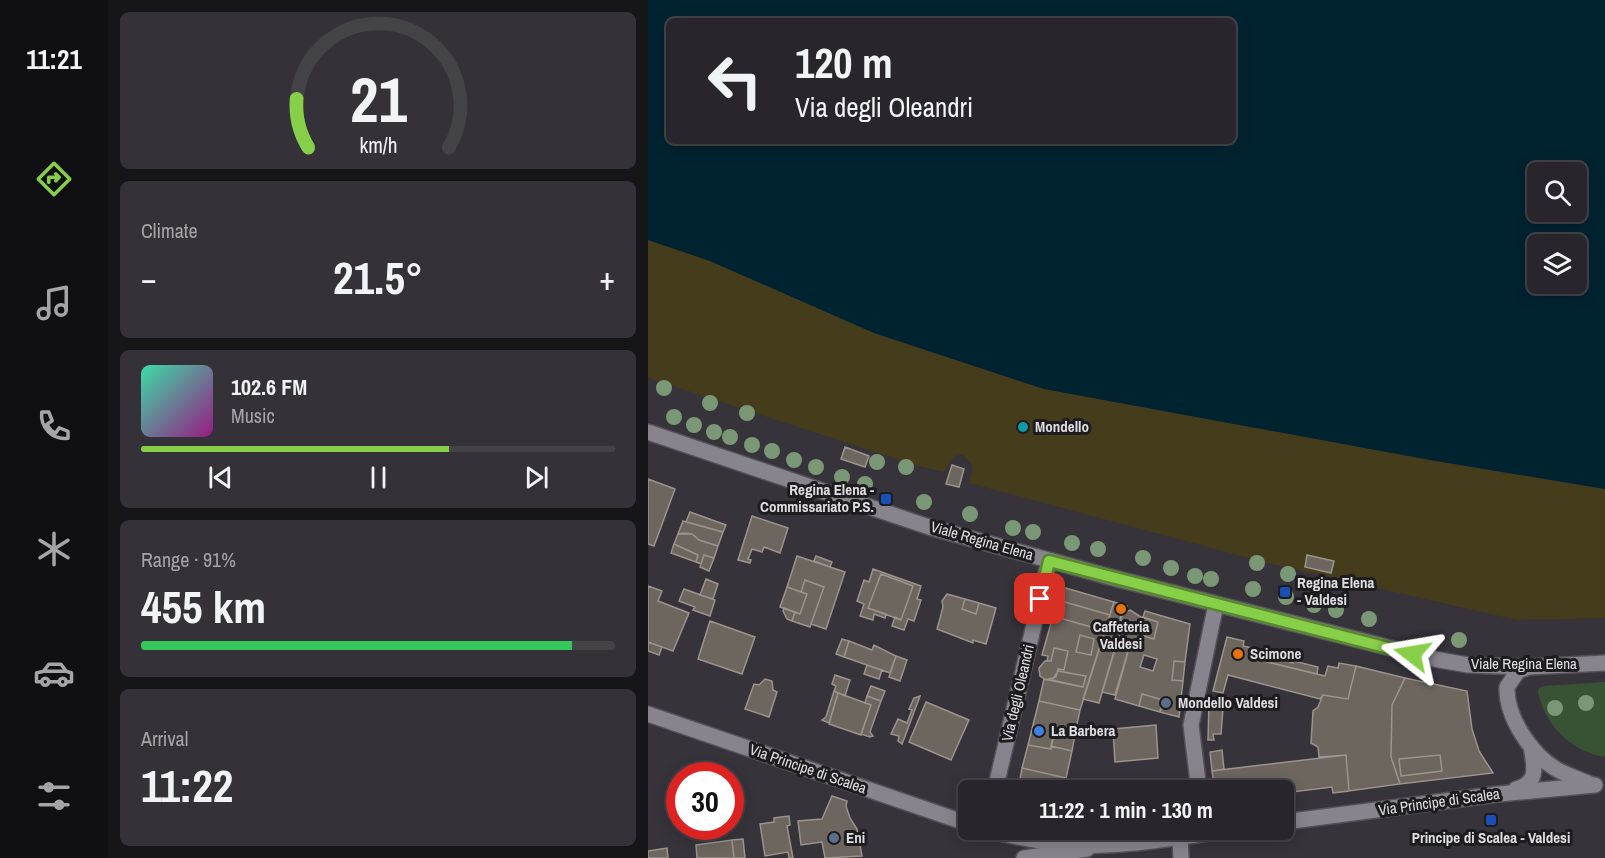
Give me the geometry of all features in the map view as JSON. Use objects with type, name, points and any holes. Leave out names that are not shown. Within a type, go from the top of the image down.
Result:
[{"type":"street","name":"Viale Regina Elena","points":[[648,432],[861,505],[1049,561],[1434,660],[1468,664],[1529,666],[1605,663]]},
{"type":"street","name":"Via degli Oleandri","points":[[997,780],[1049,561]]},
{"type":"street","points":[[1198,780],[1191,725],[1216,604]]},
{"type":"street","points":[[1529,666],[1518,671],[1511,678],[1507,687],[1506,695],[1520,729],[1540,757],[1555,768],[1600,786]]},
{"type":"street","name":"Via Principe di Scalea","points":[[648,714],[958,820]]},
{"type":"street","points":[[1499,794],[1522,788],[1531,782],[1535,773],[1531,744]]},
{"type":"street","name":"Via Principe di Scalea","points":[[1294,821],[1499,794],[1600,786]]},
{"type":"street","points":[[1034,840],[1075,845],[1133,843]]},
{"type":"street","points":[[1024,858],[1156,840]]},
{"type":"street","points":[[1180,840],[1181,858]]},
{"type":"green space","points":[[1605,682],[1605,757],[1582,750],[1562,735],[1547,716],[1538,692],[1539,688],[1544,686]]},
{"type":"sand","name":"Mondello","points":[[648,240],[710,261],[874,333],[1044,389],[1432,460],[1605,489],[1605,618],[1517,620],[1264,562],[969,483],[973,466],[963,455],[954,456],[944,472],[918,466],[648,378]]},
{"type":"water","points":[[648,0],[1605,0],[1605,489],[1430,460],[1044,389],[874,333],[710,261],[648,240]]},
{"type":"building","points":[[845,447],[869,456],[865,467],[841,459]]},
{"type":"building","points":[[952,465],[964,469],[959,487],[946,484]]},
{"type":"building","points":[[648,479],[675,489],[654,546],[648,544]]},
{"type":"building","points":[[690,512],[726,525],[723,532],[686,522]]},
{"type":"building","points":[[752,516],[788,528],[780,553],[764,547],[762,552],[752,549],[748,559],[751,560],[750,563],[738,560]]},
{"type":"building","points":[[683,521],[723,532],[718,546],[699,540],[692,534],[678,534]]},
{"type":"building","points":[[678,534],[692,534],[699,540],[718,546],[714,558],[704,555],[701,564],[696,562],[698,555],[674,544]]},
{"type":"building","points":[[674,544],[698,555],[696,562],[671,553]]},
{"type":"building","points":[[704,555],[714,558],[709,571],[700,567]]},
{"type":"building","points":[[1307,555],[1334,561],[1331,573],[1305,567]]},
{"type":"building","points":[[797,556],[845,572],[826,629],[811,624],[824,587],[805,580],[801,592],[787,587]]},
{"type":"building","points":[[816,556],[832,562],[830,567],[814,561]]},
{"type":"building","points":[[873,569],[921,586],[917,599],[921,600],[914,621],[908,619],[904,630],[892,626],[895,617],[901,620],[913,586],[881,574],[868,608],[886,614],[885,618],[874,614],[873,620],[860,616],[864,604],[857,601],[864,580],[869,582]]},
{"type":"building","points":[[881,574],[913,586],[901,620],[868,608]]},
{"type":"building","points":[[706,579],[718,584],[713,599],[700,595]]},
{"type":"building","points":[[805,580],[824,587],[810,627],[792,621],[795,612],[800,614],[807,594],[801,592]]},
{"type":"building","points":[[648,586],[662,591],[658,601],[689,613],[673,651],[648,642]]},
{"type":"building","points":[[787,587],[807,594],[800,614],[780,607]]},
{"type":"building","points":[[1062,587],[1114,602],[1110,615],[1058,600]]},
{"type":"building","points":[[684,589],[715,600],[710,616],[693,610],[695,607],[679,601]]},
{"type":"building","points":[[947,594],[965,599],[962,609],[976,614],[979,603],[996,608],[986,644],[973,640],[973,643],[937,629],[943,607],[942,601]]},
{"type":"building","points":[[965,599],[979,603],[976,614],[962,609]]},
{"type":"building","points":[[1058,600],[1110,615],[1105,631],[1053,616]]},
{"type":"building","points":[[1114,602],[1127,606],[1121,618],[1122,626],[1099,703],[1083,699]]},
{"type":"building","points":[[784,608],[795,612],[792,621],[787,619]]},
{"type":"building","points":[[1130,610],[1141,617],[1158,622],[1154,639],[1133,633],[1134,631],[1128,631],[1123,627],[1120,622],[1121,615]]},
{"type":"building","points":[[1145,611],[1190,624],[1185,662],[1174,661],[1172,680],[1183,681],[1179,717],[1160,712],[1163,700],[1142,694],[1139,706],[1115,699],[1131,641],[1118,638],[1122,626],[1128,631],[1154,639],[1158,622],[1143,617]],"holes":[[[1144,655],[1157,659],[1153,671],[1140,667]]]},
{"type":"building","points":[[1053,616],[1105,631],[1080,710],[1039,701],[1044,679],[1083,687],[1086,676],[1058,671],[1058,669],[1064,670],[1068,651],[1054,648],[1051,661],[1047,661],[1048,656],[1042,655]],"holes":[[[1080,635],[1094,639],[1091,655],[1076,652]]]},
{"type":"building","points":[[710,621],[755,637],[742,674],[698,659]]},
{"type":"building","points":[[1080,635],[1094,639],[1091,655],[1076,652]]},
{"type":"building","points":[[1227,637],[1244,641],[1243,646],[1253,648],[1251,658],[1325,676],[1328,666],[1338,668],[1339,663],[1356,666],[1348,699],[1323,695],[1320,699],[1228,675],[1223,693],[1213,691]]},
{"type":"building","points":[[1118,638],[1131,641],[1115,695],[1102,692]]},
{"type":"building","points":[[842,639],[849,641],[844,657],[836,654]]},
{"type":"building","points":[[849,641],[872,650],[874,645],[896,656],[890,673],[844,657]]},
{"type":"building","points":[[648,642],[662,647],[659,655],[648,651]]},
{"type":"building","points":[[1054,648],[1068,651],[1064,670],[1058,669],[1056,677],[1046,680],[1040,676],[1039,668],[1045,661],[1051,661]]},
{"type":"building","points":[[1253,648],[1286,661],[1318,667],[1317,674],[1251,658]]},
{"type":"building","points":[[896,656],[907,660],[900,681],[889,677]]},
{"type":"building","points":[[1174,661],[1185,662],[1183,681],[1172,680]]},
{"type":"building","points":[[867,665],[882,670],[879,679],[864,674]]},
{"type":"building","points":[[1356,666],[1405,678],[1392,705],[1391,757],[1400,784],[1349,791],[1346,755],[1319,757],[1318,747],[1311,743],[1313,711],[1318,707],[1323,695],[1348,699]]},
{"type":"building","points":[[1058,671],[1086,676],[1083,687],[1052,680]]},
{"type":"building","points":[[835,675],[850,680],[845,696],[834,691],[836,686],[832,684]]},
{"type":"building","points":[[1405,678],[1467,691],[1472,729],[1479,751],[1493,773],[1400,784],[1391,757],[1392,705]],"holes":[[[1440,755],[1442,771],[1401,776],[1399,759]]]},
{"type":"building","points":[[765,679],[772,681],[773,690],[777,692],[769,717],[745,709],[754,684],[759,685]]},
{"type":"building","points":[[871,686],[885,691],[881,701],[867,696]]},
{"type":"building","points":[[834,691],[838,693],[829,723],[822,720],[826,717]]},
{"type":"building","points":[[838,693],[871,705],[861,735],[829,724]]},
{"type":"building","points":[[1142,694],[1163,700],[1160,712],[1139,706]]},
{"type":"building","points":[[867,696],[881,701],[870,732],[873,736],[870,737],[861,734],[871,705],[865,703]]},
{"type":"building","points":[[920,696],[902,744],[898,741],[899,736],[891,734],[898,719],[907,723],[912,710],[909,709],[914,698]]},
{"type":"building","points":[[1039,701],[1080,710],[1076,729],[1062,727],[1062,731],[1055,729],[1051,749],[1028,745]]},
{"type":"building","points":[[926,702],[969,720],[951,760],[909,742]]},
{"type":"building","points":[[1209,703],[1215,703],[1214,708],[1223,708],[1221,734],[1213,734],[1214,740],[1208,740]]},
{"type":"building","points":[[1156,725],[1158,758],[1115,762],[1113,729]]},
{"type":"building","points":[[1062,727],[1076,729],[1072,751],[1051,746],[1055,729],[1062,731]]},
{"type":"building","points":[[1028,745],[1051,749],[1051,746],[1072,751],[1066,778],[1022,768]]},
{"type":"building","points":[[1222,750],[1224,769],[1212,771],[1210,752]]},
{"type":"building","points":[[1346,755],[1349,791],[1333,793],[1332,787],[1294,792],[1294,780],[1213,780],[1212,771]]},
{"type":"building","points":[[1440,755],[1442,771],[1401,776],[1399,759]]},
{"type":"building","points":[[1022,768],[1066,778],[1066,780],[1020,779]]},
{"type":"building","points":[[832,796],[847,801],[846,806],[850,818],[857,829],[862,856],[825,858],[822,842],[801,845],[798,821],[822,819]]},
{"type":"building","points":[[789,816],[790,825],[787,826],[793,858],[789,858],[788,852],[765,856],[760,824],[774,822],[774,818]]},
{"type":"building","points":[[732,840],[743,840],[745,858],[734,858]]},
{"type":"building","points":[[732,840],[734,858],[697,858],[696,845]]},
{"type":"building","points":[[667,848],[668,858],[648,858],[648,851]]},
{"type":"place","name":"Mondello","points":[[1023,427]]},
{"type":"place","name":"Regina Elena - Commissariato P.S.","points":[[886,499]]},
{"type":"place","name":"Regina Elena - Valdesi","points":[[1285,592]]},
{"type":"place","name":"Caffeteria Valdesi","points":[[1121,609]]},
{"type":"place","name":"Scimone","points":[[1238,654]]},
{"type":"place","name":"Mondello Valdesi","points":[[1166,703]]},
{"type":"place","name":"La Barbera","points":[[1039,731]]},
{"type":"place","name":"Principe di Scalea - Valdesi","points":[[1491,820]]},
{"type":"place","name":"Eni","points":[[834,838]]},
{"type":"route","points":[[1040,599],[1049,561],[1412,654]]}]
